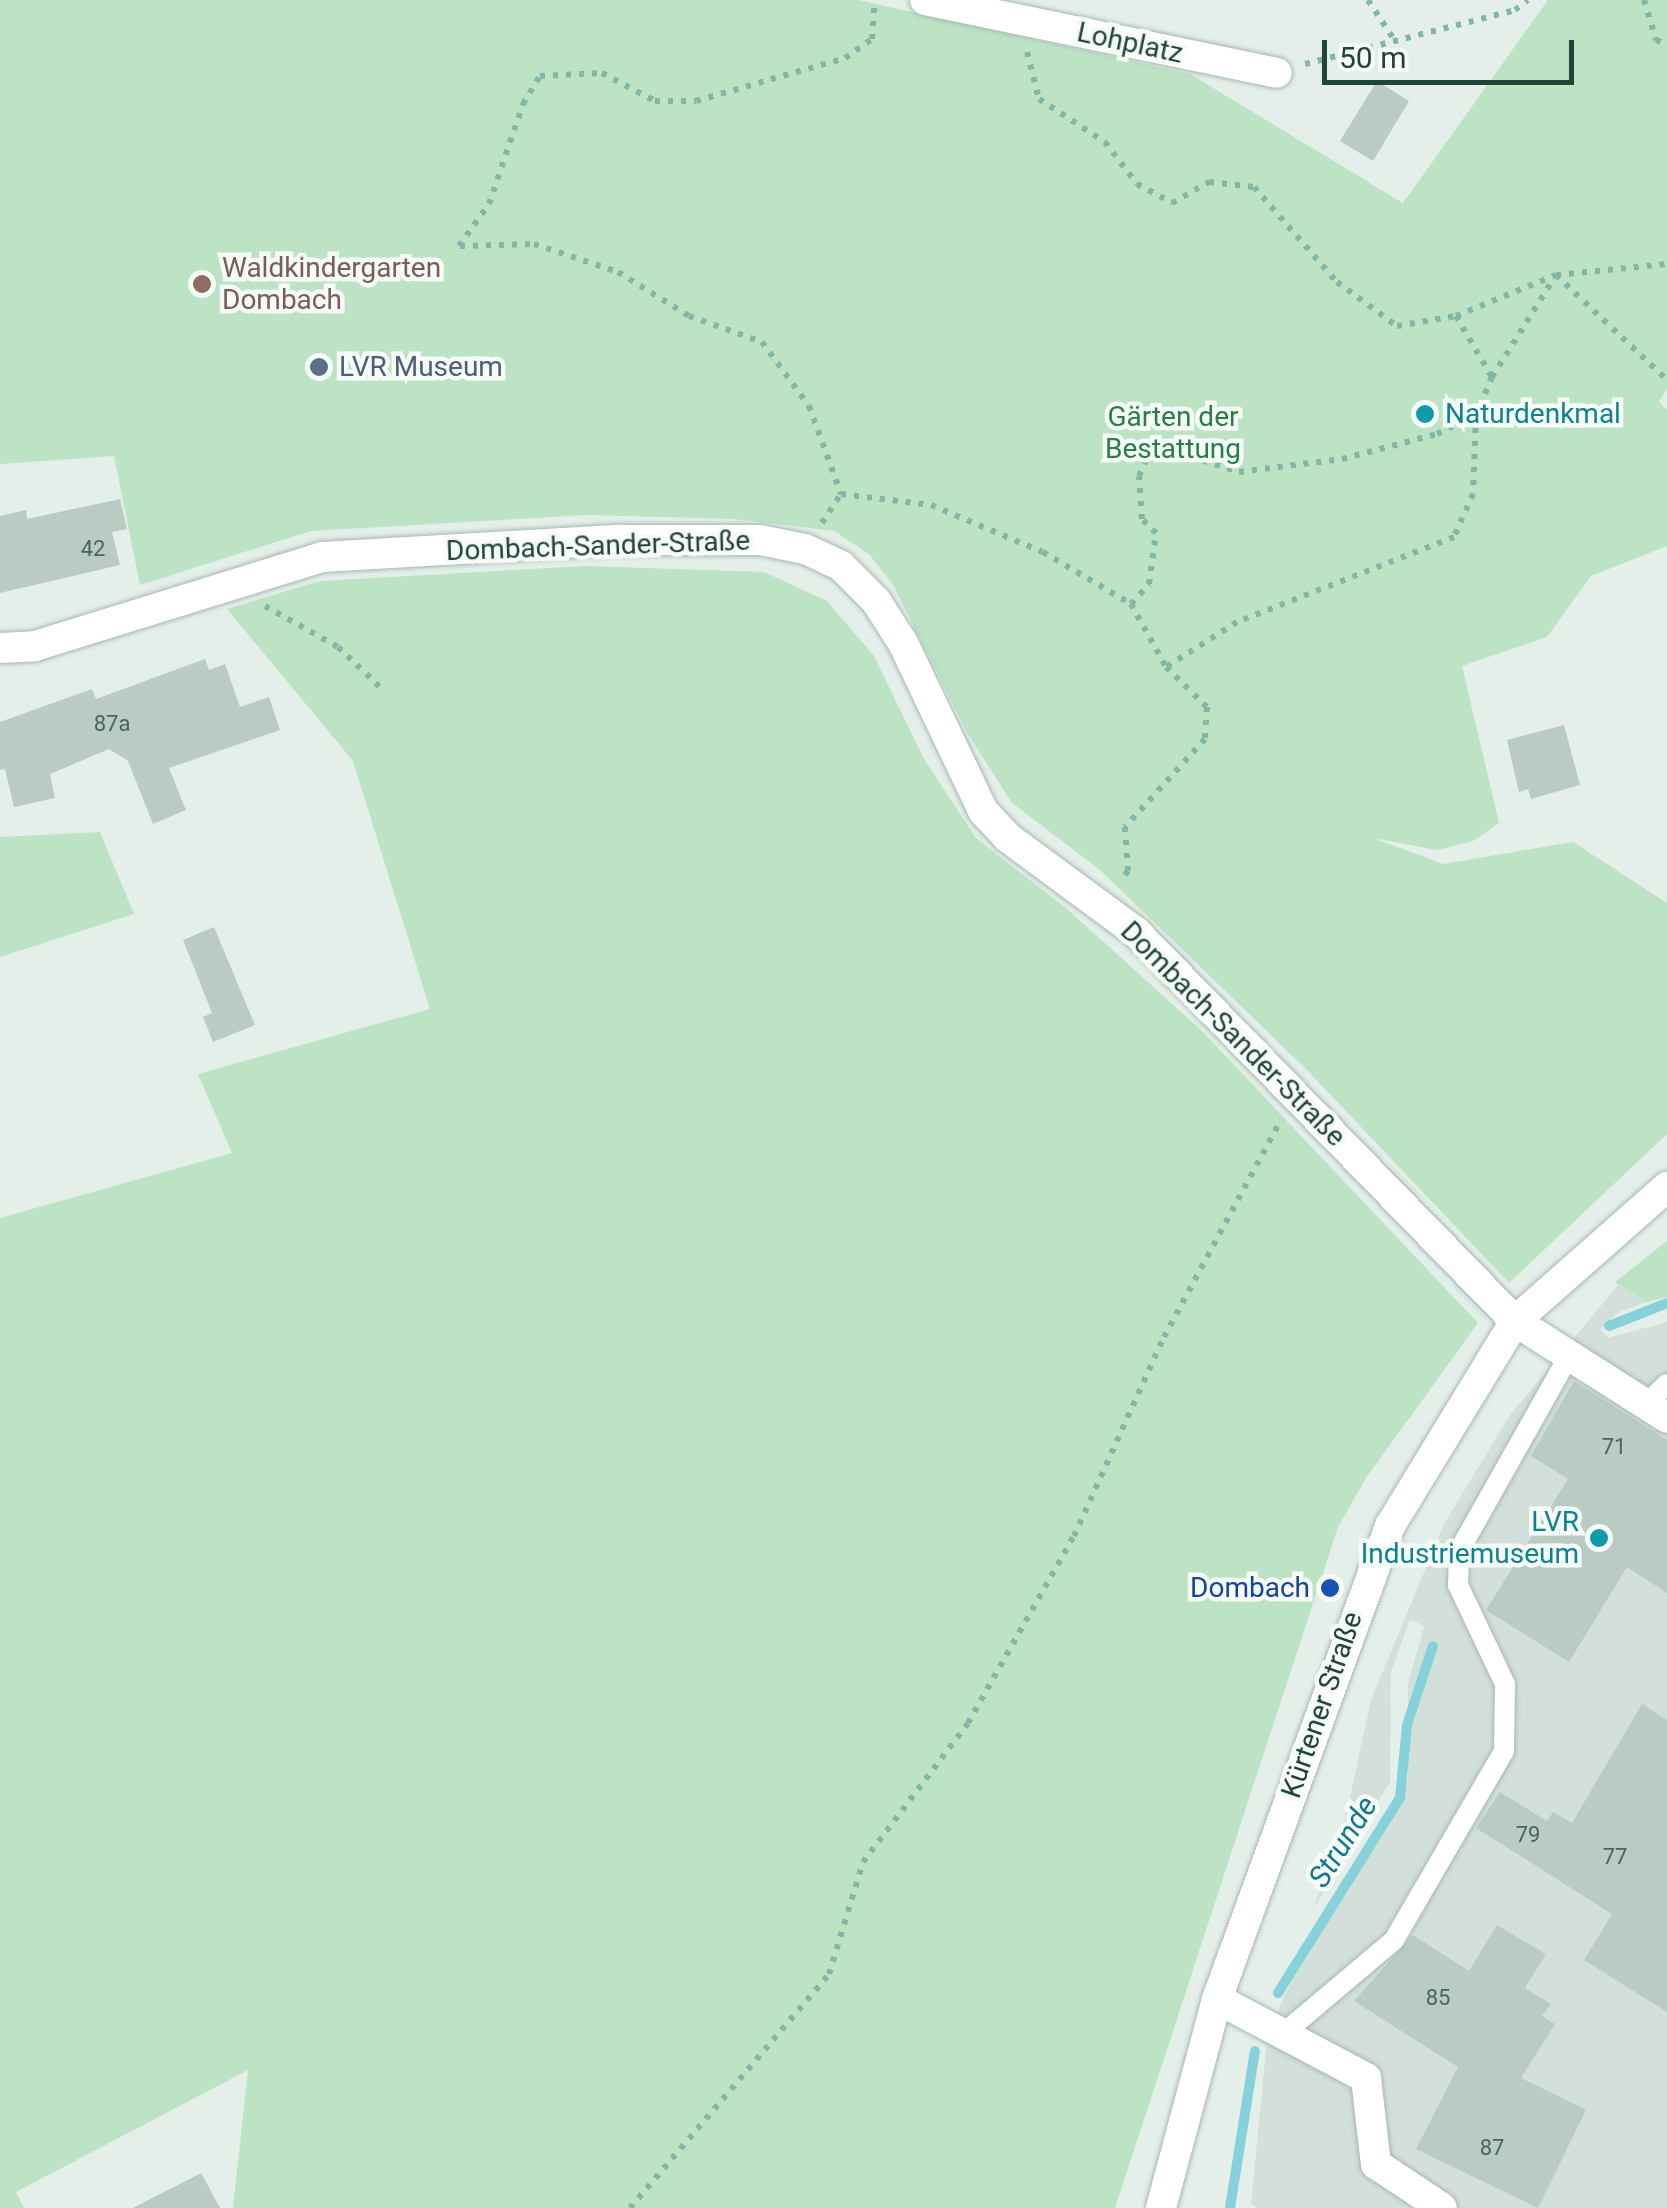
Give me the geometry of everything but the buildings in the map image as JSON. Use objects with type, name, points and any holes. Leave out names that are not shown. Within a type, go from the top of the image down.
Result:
[{"type":"street","name":"Lohplatz","points":[[924,0],[1277,73]]},
{"type":"street","name":"Dombach-Sander-Straße","points":[[0,648],[35,646],[322,556],[620,540],[760,540],[805,549],[842,566],[876,601],[904,643],[984,811],[1007,837],[1136,932],[1515,1321]]},
{"type":"street","name":"Kürtener Straße","points":[[1160,2208],[1218,1998],[1366,1579],[1439,1438],[1515,1321],[1667,1187]]},
{"type":"street","points":[[1515,1321],[1567,1359],[1660,1403]]},
{"type":"street","points":[[1218,1998],[1366,2078],[1376,2164],[1442,2208]]},
{"type":"lane","points":[[1284,2033],[1394,1940],[1504,1751],[1505,1684],[1458,1585],[1459,1551],[1567,1359]]},
{"type":"path","points":[[841,494],[810,406],[762,342],[689,316],[618,272],[534,244],[459,246],[489,204],[523,104],[540,76],[602,73],[654,100],[696,101],[845,58],[872,39],[875,0]]},
{"type":"path","points":[[1368,0],[1395,41]]},
{"type":"path","points":[[1317,60],[1515,10],[1528,0]]},
{"type":"path","points":[[1644,0],[1656,40],[1667,44]]},
{"type":"path","points":[[1018,19],[1039,99],[1105,142],[1137,184],[1172,204],[1209,182],[1254,187],[1337,282],[1396,326],[1456,316],[1556,275],[1667,264]]},
{"type":"path","points":[[1166,666],[1238,622],[1454,536],[1473,494],[1476,415],[1492,377],[1556,275]]},
{"type":"path","points":[[1556,275],[1667,380]]},
{"type":"path","points":[[1456,316],[1492,377]]},
{"type":"path","points":[[1131,604],[1150,584],[1156,533],[1142,519],[1139,476],[1153,445],[1239,472],[1342,459],[1437,434],[1476,415]]},
{"type":"path","points":[[805,549],[841,494]]},
{"type":"path","points":[[841,494],[931,505],[972,519],[1131,604],[1166,666],[1207,707],[1206,738],[1125,827],[1128,871],[1100,905]]},
{"type":"path","points":[[230,584],[338,647],[383,690]]},
{"type":"path","points":[[630,2208],[829,1974],[863,1862],[968,1723],[1074,1536],[1164,1337],[1294,1094]]},
{"type":"shaded area","points":[[1619,1284],[1647,1302],[1619,1312],[1600,1329],[1608,1338],[1667,1322],[1667,2208],[1258,2208],[1251,2204],[1267,2040],[1285,1994],[1408,1780],[1408,1684],[1424,1626],[1410,1619],[1391,1672],[1390,1782],[1312,1911],[1344,1824],[1371,1700],[1444,1524],[1510,1415]]},
{"type":"green space","name":"Gärten der Bestattung","points":[[0,0],[858,0],[1190,74],[1403,203],[1548,0],[1667,0],[1667,388],[1659,402],[1667,410],[1667,546],[1591,576],[1547,637],[1462,666],[1499,823],[1473,841],[1437,850],[1373,838],[1443,864],[1573,842],[1667,903],[1667,1134],[1509,1283],[1306,1069],[1099,869],[1012,803],[968,734],[893,585],[869,554],[834,531],[735,519],[586,515],[311,531],[140,585],[114,456],[0,464]]},
{"type":"green space","points":[[585,566],[764,572],[827,601],[874,656],[924,759],[976,838],[1067,909],[1201,1030],[1478,1323],[1366,1478],[1338,1527],[1115,2208],[233,2208],[248,2070],[16,2192],[24,2208],[0,2208],[0,1218],[232,1153],[198,1074],[430,1009],[353,761],[227,609],[320,581]]},
{"type":"green space","points":[[100,832],[134,914],[0,957],[0,837]]},
{"type":"green space","points":[[1667,1241],[1667,1297],[1647,1302],[1615,1282]]},
{"type":"waterway","name":"Strunde","points":[[1609,1326],[1667,1303]]},
{"type":"waterway","name":"Strunde","points":[[1278,1993],[1400,1798],[1407,1725],[1433,1646]]},
{"type":"waterway","name":"Strunde","points":[[1230,2208],[1255,2051]]},
{"type":"place","name":"Waldkindergarten Dombach","points":[[202,284]]},
{"type":"place","name":"LVR Museum","points":[[319,367]]},
{"type":"place","name":"Naturdenkmal","points":[[1425,414]]},
{"type":"place","name":"LVR Industriemuseum","points":[[1599,1538]]},
{"type":"place","name":"Dombach","points":[[1330,1588]]}]
